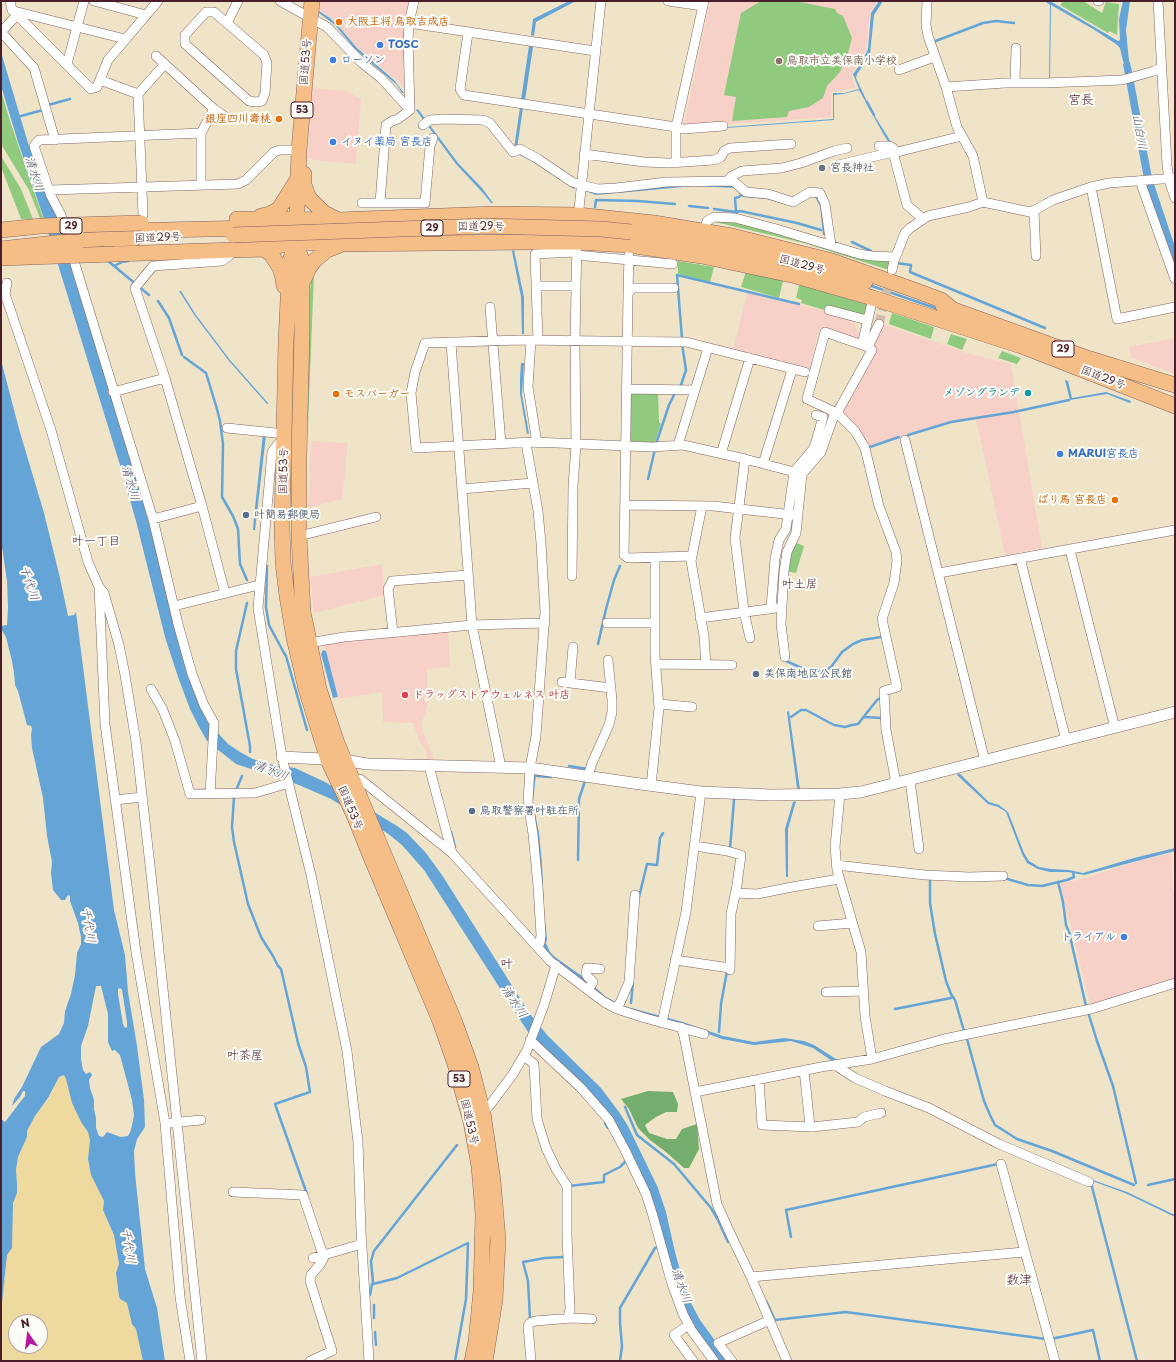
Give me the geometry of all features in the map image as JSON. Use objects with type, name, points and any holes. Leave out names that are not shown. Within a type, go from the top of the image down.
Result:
[{"type":"highway","name":"国道53号","points":[[312,1],[297,180],[296,242],[290,261],[286,341],[282,525],[283,562],[287,596],[294,638],[306,689],[328,760],[344,793],[373,827],[454,1020],[471,1067],[483,1113],[493,1181],[498,1240],[495,1300],[486,1361]]},
{"type":"highway","points":[[302,113],[304,185],[310,198],[324,213],[338,220]]},
{"type":"highway","points":[[250,219],[270,214],[279,208],[297,180]]},
{"type":"highway","points":[[297,219],[338,220],[493,214],[578,215],[708,225],[732,236],[832,261],[941,300],[952,309]]},
{"type":"highway","name":"29","points":[[3,239],[41,226],[142,219],[297,219]]},
{"type":"highway","name":"国道29号","points":[[3,239],[82,236],[233,235],[485,226],[601,229],[630,246],[658,236],[738,249],[804,264],[901,292],[1087,358],[1175,385]]},
{"type":"highway","name":"29","points":[[82,236],[281,227],[289,228],[296,242]]},
{"type":"highway","name":"国道53号","points":[[296,242],[302,262],[302,332],[298,448],[299,536],[303,612],[319,689],[344,760],[370,855],[440,1021],[455,1064],[471,1122],[479,1166],[484,1214],[481,1291],[476,1342],[472,1361]]},
{"type":"highway","points":[[1,258],[264,249],[296,242],[343,244],[481,242],[576,250],[630,246],[702,256],[796,276],[873,298],[1018,345]]},
{"type":"highway","points":[[302,282],[314,260],[326,250],[343,244]]},
{"type":"highway","points":[[264,249],[274,258],[280,268],[283,278],[286,341]]},
{"type":"highway","name":"国道29号","points":[[852,279],[1175,406]]},
{"type":"street","points":[[67,64],[84,1]]},
{"type":"street","points":[[94,1],[146,15]]},
{"type":"street","points":[[13,9],[91,89],[97,87],[108,60],[158,1]]},
{"type":"street","points":[[227,23],[238,1]]},
{"type":"street","points":[[280,1],[327,27],[362,63],[381,78],[410,110]]},
{"type":"street","points":[[410,110],[408,40],[409,23],[414,1]]},
{"type":"street","points":[[572,576],[573,486],[576,445],[576,250],[588,114],[601,1]]},
{"type":"street","points":[[668,1],[703,4],[676,127],[676,163]]},
{"type":"street","points":[[927,1],[926,31],[934,57],[946,87],[957,127],[973,156],[983,202]]},
{"type":"street","points":[[1158,1],[1167,165],[1172,179],[1175,198]]},
{"type":"street","points":[[13,9],[125,39]]},
{"type":"street","points":[[13,9],[1,32],[34,68],[55,140]]},
{"type":"street","points":[[206,12],[214,12],[227,23],[264,55],[266,59],[265,93],[262,101],[249,101],[184,44],[185,35],[206,12]]},
{"type":"street","points":[[409,23],[595,51]]},
{"type":"street","points":[[468,32],[460,89],[464,95],[684,129],[723,126]]},
{"type":"street","points":[[1015,83],[1016,48]]},
{"type":"street","points":[[156,56],[214,109],[227,118]]},
{"type":"street","points":[[899,70],[934,57]]},
{"type":"street","points":[[142,219],[138,94],[165,64]]},
{"type":"street","points":[[946,87],[1005,82],[1122,80],[1161,68]]},
{"type":"street","points":[[100,80],[138,94]]},
{"type":"street","points":[[201,186],[201,133],[214,109]]},
{"type":"street","points":[[380,203],[386,125],[398,119],[410,110]]},
{"type":"street","points":[[423,125],[430,120],[483,120],[490,123],[513,152],[520,149],[538,159],[562,176],[581,185],[605,189],[667,182],[733,181],[746,192],[768,194],[793,202],[810,192],[820,193],[825,204],[830,245]]},
{"type":"street","points":[[201,133],[39,140],[34,146],[61,215],[113,392],[153,519],[192,674],[204,705],[214,723],[210,794]]},
{"type":"street","points":[[834,166],[892,152],[895,153],[962,136]]},
{"type":"street","points":[[362,203],[425,203],[430,146],[433,138]]},
{"type":"street","points":[[584,154],[644,162],[676,163],[714,160],[721,157],[724,151],[730,148],[791,144]]},
{"type":"street","points":[[880,146],[890,146],[893,148],[907,205],[923,219]]},
{"type":"street","points":[[727,181],[732,176],[742,171],[782,168],[847,148]]},
{"type":"street","points":[[50,190],[201,186],[242,183],[250,177],[274,152],[280,150],[299,150]]},
{"type":"street","points":[[892,270],[895,257],[906,233],[910,228],[923,219],[934,214],[969,207],[983,202],[1034,211],[1053,200],[1091,187],[1109,183],[1172,179]]},
{"type":"street","points":[[1140,181],[1175,279]]},
{"type":"street","points":[[1091,187],[1117,320],[1175,307]]},
{"type":"street","points":[[708,225],[712,209]]},
{"type":"street","points":[[1034,211],[1036,256]]},
{"type":"street","points":[[708,225],[714,217],[735,218],[862,254],[895,257]]},
{"type":"street","points":[[852,245],[859,249],[862,254]]},
{"type":"street","points":[[673,264],[630,246],[626,341],[624,555],[628,558],[692,556]]},
{"type":"street","points":[[225,593],[202,506],[165,378],[135,288],[153,266],[222,261],[229,256],[229,250]]},
{"type":"street","points":[[537,442],[528,387],[535,340],[535,254],[576,250]]},
{"type":"street","points":[[7,283],[5,294],[51,430],[88,562],[99,587],[105,724],[136,952],[164,1123],[180,1297],[190,1361]]},
{"type":"street","points":[[536,286],[576,286]]},
{"type":"street","points":[[628,294],[632,288],[674,288]]},
{"type":"street","points":[[865,346],[867,320],[873,298]]},
{"type":"street","points":[[490,307],[501,444]]},
{"type":"street","points":[[829,310],[867,320]]},
{"type":"street","points":[[865,346],[879,324]]},
{"type":"street","points":[[785,657],[782,630],[782,607],[785,562],[787,552],[796,533],[798,516],[798,473],[821,452],[831,421],[837,413],[872,350],[865,346],[825,332],[807,399],[837,413],[855,431],[866,448],[879,506],[896,552],[894,582],[882,619],[897,687],[884,691],[886,730],[896,783]]},
{"type":"street","points":[[798,473],[683,445],[576,445],[537,442],[416,448],[411,393],[414,372],[425,343],[535,340],[686,342],[792,370],[805,372]]},
{"type":"street","points":[[451,343],[472,625],[501,767]]},
{"type":"street","points":[[678,445],[708,348]]},
{"type":"street","points":[[721,454],[750,358]]},
{"type":"street","points":[[763,464],[792,370]]},
{"type":"street","points":[[113,392],[165,378]]},
{"type":"street","points":[[626,389],[695,390]]},
{"type":"street","points":[[771,608],[775,559],[779,540],[786,529],[787,515],[798,473],[814,448],[823,417],[816,415]]},
{"type":"street","points":[[227,428],[285,438]]},
{"type":"street","points":[[285,438],[272,452],[258,608],[282,757],[311,875],[347,1051],[358,1142],[369,1361]]},
{"type":"street","points":[[905,440],[985,761]]},
{"type":"street","points":[[526,443],[541,543],[545,623],[536,736],[530,768],[528,808],[533,834],[538,886],[541,935],[538,946]]},
{"type":"street","points":[[745,459],[735,538],[744,611],[750,638]]},
{"type":"street","points":[[462,489],[533,483]]},
{"type":"street","points":[[625,505],[702,506],[798,516]]},
{"type":"street","points":[[153,519],[202,506]]},
{"type":"street","points":[[702,506],[692,561],[704,636],[706,665]]},
{"type":"street","points":[[299,536],[376,517]]},
{"type":"street","points":[[939,572],[1070,550],[1175,530]]},
{"type":"street","points":[[1070,550],[1115,728]]},
{"type":"street","points":[[651,786],[659,704],[656,664],[655,558]]},
{"type":"street","points":[[1020,558],[1066,740]]},
{"type":"street","points":[[393,632],[388,589],[392,581],[468,575]]},
{"type":"street","points":[[174,606],[259,585]]},
{"type":"street","points":[[99,587],[104,592],[119,645],[134,734],[202,1361]]},
{"type":"street","points":[[700,618],[782,607]]},
{"type":"street","points":[[309,643],[344,637],[472,625],[545,623]]},
{"type":"street","points":[[607,623],[655,623]]},
{"type":"street","points":[[573,647],[566,682],[611,688]]},
{"type":"street","points":[[588,776],[592,763],[609,725],[612,712],[608,660]]},
{"type":"street","points":[[656,664],[732,665]]},
{"type":"street","points":[[151,689],[168,721],[190,794],[255,793],[288,783]]},
{"type":"street","points":[[659,704],[692,707]]},
{"type":"street","points":[[282,757],[344,760],[367,764],[530,768],[701,792],[771,795],[840,794],[861,792],[1175,712]]},
{"type":"street","points":[[429,766],[452,853]]},
{"type":"street","points":[[360,779],[452,853],[550,960],[588,990],[616,1008],[633,1015],[704,1034]]},
{"type":"street","points":[[910,780],[919,848]]},
{"type":"street","points":[[662,1023],[686,912],[701,792]]},
{"type":"street","points":[[840,794],[835,846],[836,865],[861,952],[865,1016],[872,1059]]},
{"type":"street","points":[[115,800],[142,798]]},
{"type":"street","points":[[676,960],[730,969],[730,925],[741,855],[727,851],[695,846]]},
{"type":"street","points":[[836,865],[925,875],[969,877],[1003,876]]},
{"type":"street","points":[[735,893],[757,894],[839,879]]},
{"type":"street","points":[[616,1008],[620,1003],[629,982],[635,895]]},
{"type":"street","points":[[818,926],[852,923]]},
{"type":"street","points":[[471,1122],[483,1113],[513,1074],[524,1056],[544,1005],[556,965]]},
{"type":"street","points":[[588,990],[593,982],[586,974],[587,968],[600,969]]},
{"type":"street","points":[[695,1092],[804,1070],[872,1059],[944,1039],[1091,1009],[1175,983]]},
{"type":"street","points":[[826,992],[863,991]]},
{"type":"street","points":[[681,1028],[717,1204],[752,1277],[787,1361]]},
{"type":"street","points":[[530,1040],[581,1088],[609,1120],[646,1194],[672,1284],[683,1314],[690,1327],[714,1361]]},
{"type":"street","points":[[524,1056],[534,1064],[537,1119],[546,1148],[556,1169],[567,1186],[567,1235],[570,1295],[570,1309],[568,1318]]},
{"type":"street","points":[[835,1065],[855,1078],[929,1108],[999,1144],[1090,1182]]},
{"type":"street","points":[[804,1070],[810,1126]]},
{"type":"street","points":[[759,1079],[762,1125],[810,1126],[858,1122],[864,1117],[881,1113]]},
{"type":"street","points":[[164,1123],[202,1120]]},
{"type":"street","points":[[1001,1164],[1055,1361]]},
{"type":"street","points":[[233,1192],[303,1195],[324,1255],[321,1263],[311,1275],[310,1281],[332,1351],[310,1361]]},
{"type":"street","points":[[314,1258],[362,1244]]},
{"type":"street","points":[[752,1277],[1024,1252]]},
{"type":"street","points":[[531,1361],[528,1326],[530,1323],[534,1321],[568,1318],[592,1319]]},
{"type":"street","points":[[732,1361],[718,1343],[770,1320]]},
{"type":"street","points":[[690,1327],[684,1328],[674,1335],[693,1361]]},
{"type":"shaded area","name":"TOSC","points":[[320,1],[409,1],[403,28],[405,88],[403,88],[399,82],[360,50],[333,20],[319,10]]},
{"type":"shaded area","name":"鳥取市立美保南小学校","points":[[710,1],[877,1],[870,14],[866,48],[863,58],[853,72],[852,79],[856,88],[831,92],[831,117],[727,124],[727,121],[684,125]]},
{"type":"shaded area","name":"イヌイ薬局 宮長店","points":[[311,88],[346,91],[361,99],[356,164],[308,159]]},
{"type":"shaded area","points":[[747,293],[822,310],[853,320],[859,334],[863,335],[860,343],[819,329],[809,370],[733,350]]},
{"type":"shaded area","points":[[882,324],[967,353],[1011,364],[1042,548],[1005,555],[976,418],[949,422],[866,447],[838,412],[871,354]]},
{"type":"shaded area","points":[[1175,338],[1175,374],[1132,358],[1129,347]]},
{"type":"shaded area","points":[[311,441],[348,443],[342,499],[308,508]]},
{"type":"shaded area","points":[[382,564],[385,595],[314,613],[310,577]]},
{"type":"shaded area","name":"ドラッグストアウェルネス 叶店","points":[[448,630],[450,667],[427,669],[427,708],[422,721],[422,730],[434,759],[427,759],[426,751],[419,740],[413,723],[383,722],[382,692],[339,699],[323,643]]},
{"type":"shaded area","name":"トライアル","points":[[1171,853],[1173,892],[1175,892],[1175,981],[1091,1007],[1060,884]]},
{"type":"green space","name":"鳥取市立美保南小学校","points":[[761,1],[795,1],[835,9],[837,13],[843,16],[852,38],[847,57],[840,72],[827,86],[823,98],[809,107],[789,111],[787,117],[732,121],[736,97],[724,95],[741,13]]},
{"type":"green space","points":[[1063,1],[1083,1],[1102,13],[1106,2],[1119,4],[1117,35],[1109,31],[1108,33],[1060,5]]},
{"type":"green space","points":[[1,91],[43,218],[40,218],[29,190],[1,144]]},
{"type":"green space","points":[[1,156],[21,189],[33,219],[21,219],[1,167]]},
{"type":"green space","points":[[711,221],[735,222],[891,260],[889,270],[804,243]]},
{"type":"green space","points":[[678,261],[714,267],[710,282],[678,274]]},
{"type":"green space","points":[[746,271],[783,281],[779,298],[741,287]]},
{"type":"green space","points":[[314,274],[308,423],[303,422],[311,275]]},
{"type":"green space","points":[[799,285],[868,305],[865,317],[827,311],[801,303],[802,300],[796,298]]},
{"type":"green space","points":[[892,313],[934,327],[931,339],[889,324]]},
{"type":"green space","points":[[951,334],[967,339],[962,350],[947,344]]},
{"type":"green space","points":[[1002,351],[1021,358],[1017,364],[998,358]]},
{"type":"green space","points":[[633,393],[658,393],[659,422],[661,424],[655,442],[632,442],[629,438],[630,397]]},
{"type":"green space","points":[[794,542],[804,546],[796,573],[786,571]]},
{"type":"green space","points":[[648,1091],[673,1092],[678,1104],[677,1112],[666,1112],[645,1125],[649,1133],[667,1139],[676,1139],[682,1129],[697,1124],[699,1149],[689,1168],[684,1168],[638,1128],[629,1109],[621,1099]]},
{"type":"sand","points":[[64,1075],[72,1103],[81,1122],[88,1132],[90,1140],[88,1159],[91,1175],[104,1201],[103,1210],[114,1235],[119,1264],[116,1274],[120,1299],[127,1302],[132,1324],[136,1329],[143,1361],[1,1361],[1,1308],[7,1255],[12,1248],[13,1203],[17,1193],[16,1170],[18,1157],[27,1137],[27,1131],[35,1116],[49,1098],[59,1077]]},
{"type":"water","points":[[569,1],[576,1],[536,22],[534,36],[531,35],[533,19]]},
{"type":"water","points":[[879,1],[883,1],[874,15],[870,54],[856,78],[871,110],[891,142],[889,143],[884,135],[859,90],[843,94],[834,95],[834,120],[726,128],[833,119],[833,93],[844,93],[859,89],[853,74],[862,62],[868,49],[871,13]]},
{"type":"water","name":"山白川","points":[[1045,1],[1050,1],[1118,41],[1120,40],[1119,19],[1123,1],[1130,1],[1126,30],[1129,61],[1134,80],[1156,74],[1134,82],[1152,178],[1175,247],[1175,270],[1146,190],[1124,63],[1120,48],[1093,29],[1051,5],[1049,81],[1050,5]]},
{"type":"water","points":[[319,11],[330,18],[357,48],[394,80],[404,93],[402,93],[397,85],[355,49],[335,25],[319,13]]},
{"type":"water","points":[[529,46],[533,47],[525,100],[521,100]]},
{"type":"water","name":"清水川","points":[[1,52],[28,143],[65,242],[73,274],[126,442],[200,704],[207,721],[228,744],[240,752],[253,759],[273,765],[295,768],[325,782],[407,833],[426,853],[442,875],[530,1014],[548,1036],[601,1088],[628,1126],[658,1188],[666,1212],[683,1281],[692,1305],[700,1320],[730,1361],[716,1361],[694,1330],[667,1263],[619,1133],[528,1032],[424,870],[402,845],[387,833],[331,799],[299,785],[236,764],[207,741],[198,725],[190,709],[178,677],[165,637],[136,521],[120,465],[1,86]]},
{"type":"water","points":[[520,107],[523,108],[517,148],[574,185],[574,189],[533,162],[516,153],[514,149]]},
{"type":"water","points":[[418,109],[458,163],[482,188],[493,203],[491,203],[456,164],[416,110]]},
{"type":"water","points":[[694,183],[735,185],[793,204],[810,194],[817,195],[823,205],[826,235],[823,235],[820,206],[815,197],[811,197],[794,207],[766,199],[743,197],[734,188],[695,186],[596,195],[585,191],[585,188]]},
{"type":"water","points":[[514,250],[524,297],[524,334],[522,334],[521,297],[512,251]]},
{"type":"water","points":[[179,291],[181,291],[196,315],[230,360],[268,404],[229,361],[195,316]]},
{"type":"water","name":"千代川","points":[[1,360],[19,429],[44,513],[68,616],[74,615],[76,612],[114,910],[125,955],[128,992],[144,1100],[145,1127],[137,1139],[134,1151],[135,1173],[145,1269],[157,1308],[165,1361],[143,1361],[136,1329],[132,1324],[127,1303],[120,1299],[116,1273],[119,1264],[114,1235],[103,1210],[104,1201],[91,1175],[88,1159],[90,1140],[88,1132],[81,1122],[72,1103],[64,1075],[59,1077],[48,1098],[35,1116],[27,1131],[27,1137],[18,1157],[16,1170],[17,1193],[13,1203],[12,1248],[7,1255],[1,1312],[1,1117],[5,1122],[25,1096],[25,1091],[23,1091],[12,1106],[14,1099],[22,1087],[41,1047],[59,1034],[64,1023],[65,1011],[71,994],[75,975],[77,953],[81,944],[81,937],[78,923],[70,901],[70,896],[68,895],[65,900],[61,900],[53,890],[51,873],[52,862],[47,836],[43,798],[32,748],[32,729],[31,726],[27,725],[15,685],[12,661],[6,637],[1,629],[1,626],[7,625],[8,608],[7,581],[1,540]],"holes":[[[96,986],[101,986],[108,1014],[108,1042],[112,1051],[115,1050],[120,1055],[132,1100],[134,1115],[131,1130],[128,1136],[121,1137],[107,1132],[103,1137],[99,1136],[96,1128],[94,1100],[89,1080],[92,1075],[90,1072],[86,1074],[83,1070],[81,1046],[88,1026]],[[120,988],[122,990],[127,1022],[127,1027],[125,1028],[118,994],[118,989]]]},
{"type":"water","points":[[521,363],[524,363],[522,395],[529,434],[527,434],[520,394]]},
{"type":"water","points":[[1065,380],[1068,381],[1072,398],[1106,392],[1131,401],[1130,403],[1107,394],[1070,400]]},
{"type":"water","points":[[263,434],[266,435],[255,530],[253,530],[254,517]]},
{"type":"water","points":[[323,650],[326,651],[338,697],[333,698],[321,654]]},
{"type":"water","points":[[789,711],[800,790],[797,788],[787,712]]},
{"type":"water","points":[[959,773],[989,802],[999,805],[1008,812],[1024,853],[1029,861],[1039,867],[1083,873],[1175,848],[1175,851],[1084,875],[1068,872],[1050,872],[1038,869],[1027,863],[1006,812],[998,807],[988,804],[957,775]]},
{"type":"water","points":[[532,774],[536,774],[533,803],[539,833],[542,864],[547,939],[546,943],[550,952],[555,957],[586,979],[606,997],[624,1006],[683,1022],[723,1036],[754,1042],[784,1038],[804,1041],[814,1045],[836,1059],[843,1066],[857,1075],[929,1105],[1011,1145],[1093,1180],[1127,1192],[1175,1215],[1175,1217],[1125,1193],[1004,1145],[929,1107],[857,1078],[813,1048],[791,1041],[754,1045],[722,1039],[684,1025],[620,1008],[608,1001],[582,980],[554,961],[542,944],[544,933],[540,909],[537,850],[530,805]]},
{"type":"water","points":[[796,801],[788,829],[788,877],[786,877],[785,829],[793,802]]},
{"type":"waterway","points":[[933,42],[983,23],[996,21],[1014,23]]},
{"type":"waterway","points":[[48,105],[70,99]]},
{"type":"waterway","points":[[867,102],[874,115]]},
{"type":"waterway","points":[[21,116],[43,110]]},
{"type":"waterway","points":[[736,212],[735,198],[742,194]]},
{"type":"waterway","points":[[595,207],[596,200],[675,204]]},
{"type":"waterway","points":[[689,206],[708,208]]},
{"type":"waterway","points":[[714,209],[736,212],[740,211],[797,223],[821,230]]},
{"type":"waterway","points":[[852,242],[871,251]]},
{"type":"waterway","points":[[779,259],[793,262]]},
{"type":"waterway","points":[[108,261],[149,295]]},
{"type":"waterway","points":[[114,266],[128,261]]},
{"type":"waterway","points":[[896,263],[911,265],[910,272],[1045,328]]},
{"type":"waterway","points":[[682,339],[677,275],[799,304]]},
{"type":"waterway","points":[[869,285],[938,309]]},
{"type":"waterway","points":[[158,301],[169,318],[182,355]]},
{"type":"waterway","points":[[678,387],[681,385],[686,370],[682,344]]},
{"type":"waterway","points":[[184,357],[206,373],[217,409],[223,444],[222,497],[233,516],[238,529],[240,564],[247,580]]},
{"type":"waterway","points":[[656,444],[669,405],[675,393]]},
{"type":"waterway","points":[[908,435],[951,422],[1014,412],[1069,400]]},
{"type":"waterway","points":[[867,448],[899,437]]},
{"type":"waterway","points":[[648,479],[655,449]]},
{"type":"waterway","points":[[267,566],[266,607],[269,625],[286,656],[307,730]]},
{"type":"waterway","points":[[598,644],[614,580],[620,566]]},
{"type":"waterway","points":[[247,603],[236,651],[236,669],[250,752]]},
{"type":"waterway","points":[[784,660],[806,670],[826,670],[831,667],[842,652],[853,644],[862,640],[881,637]]},
{"type":"waterway","points":[[791,717],[801,710],[806,710],[834,725],[845,727],[858,724],[877,700],[882,697]]},
{"type":"waterway","points":[[864,717],[883,718]]},
{"type":"waterway","points":[[569,766],[587,769]]},
{"type":"waterway","points":[[237,788],[242,776]]},
{"type":"waterway","points":[[537,776],[551,777]]},
{"type":"waterway","points":[[578,860],[579,799],[585,781]]},
{"type":"waterway","points":[[234,797],[232,827],[248,904],[261,937],[281,969],[298,1043],[306,1067],[310,1092],[275,1104],[307,1194]]},
{"type":"waterway","points":[[730,849],[734,800]]},
{"type":"waterway","points":[[451,832],[455,847]]},
{"type":"waterway","points":[[639,897],[647,864],[657,865],[660,838],[663,833]]},
{"type":"waterway","points":[[1004,878],[1028,885],[1042,886],[1074,877],[1073,872]]},
{"type":"waterway","points":[[930,880],[930,903],[935,934],[946,981],[955,1000],[964,1031]]},
{"type":"waterway","points":[[1058,882],[1063,902],[1066,925],[1069,932],[1086,1006]]},
{"type":"waterway","points":[[719,1032],[721,1004],[727,971]]},
{"type":"waterway","points":[[631,1003],[633,982]]},
{"type":"waterway","points":[[895,1009],[951,998],[952,996]]},
{"type":"waterway","points":[[1088,1012],[1113,1086],[1136,1183]]},
{"type":"waterway","points":[[967,1039],[984,1101],[995,1125],[1017,1139],[1052,1151],[1134,1185]]},
{"type":"waterway","points":[[625,1107],[637,1135],[674,1164],[711,1208],[728,1242]]},
{"type":"waterway","points":[[605,1123],[608,1128]]},
{"type":"waterway","points":[[373,1282],[371,1261],[374,1251],[457,1145]]},
{"type":"waterway","points":[[569,1186],[604,1182],[604,1175],[620,1167],[626,1160]]},
{"type":"waterway","points":[[791,1237],[786,1210],[998,1164]]},
{"type":"waterway","points":[[1148,1185],[1175,1179]]},
{"type":"waterway","points":[[1091,1183],[1137,1361]]},
{"type":"waterway","points":[[373,1284],[397,1278],[468,1243]]},
{"type":"waterway","points":[[455,1361],[466,1299],[468,1244]]},
{"type":"waterway","points":[[620,1361],[622,1346],[620,1308],[655,1248],[660,1246]]},
{"type":"waterway","points":[[530,1319],[528,1281],[523,1262],[545,1258],[563,1257]]},
{"type":"waterway","points":[[370,1295],[372,1284]]},
{"type":"waterway","points":[[766,1301],[775,1320],[846,1312],[1046,1339]]},
{"type":"waterway","points":[[374,1305],[374,1318]]},
{"type":"waterway","points":[[1051,1339],[1093,1330],[1100,1361]]},
{"type":"waterway","points":[[375,1332],[376,1345]]},
{"type":"tunnel","points":[[879,324],[890,277]]},
{"type":"place","name":"大阪王将 鳥取吉成店","points":[[339,22]]},
{"type":"place","name":"TOSC","points":[[380,45]]},
{"type":"place","name":"ローソン","points":[[333,60]]},
{"type":"place","name":"鳥取市立美保南小学校","points":[[779,61]]},
{"type":"place","name":"銀座四川壽桃","points":[[279,119]]},
{"type":"place","name":"イヌイ薬局 宮長店","points":[[333,142]]},
{"type":"place","name":"宮長神社","points":[[822,168]]},
{"type":"place","name":"メゾングランデ","points":[[1028,393]]},
{"type":"place","name":"モスバーガー","points":[[336,394]]},
{"type":"place","name":"MARUI宮長店","points":[[1060,454]]},
{"type":"place","name":"ばり馬 宮長店","points":[[1115,500]]},
{"type":"place","name":"叶簡易郵便局","points":[[246,515]]},
{"type":"place","name":"美保南地区公民館","points":[[756,674]]},
{"type":"place","name":"ドラッグストアウェルネス 叶店","points":[[405,695]]},
{"type":"place","name":"鳥取警察署叶駐在所","points":[[472,811]]},
{"type":"place","name":"トライアル","points":[[1124,937]]},
{"type":"district","name":"宮長","points":[[1081,100]]},
{"type":"district","name":"叶一丁目","points":[[96,542]]},
{"type":"district","name":"叶土居","points":[[800,585]]},
{"type":"district","name":"叶","points":[[507,964]]},
{"type":"district","name":"叶茶屋","points":[[245,1056]]},
{"type":"district","name":"数津","points":[[1019,1280]]}]
